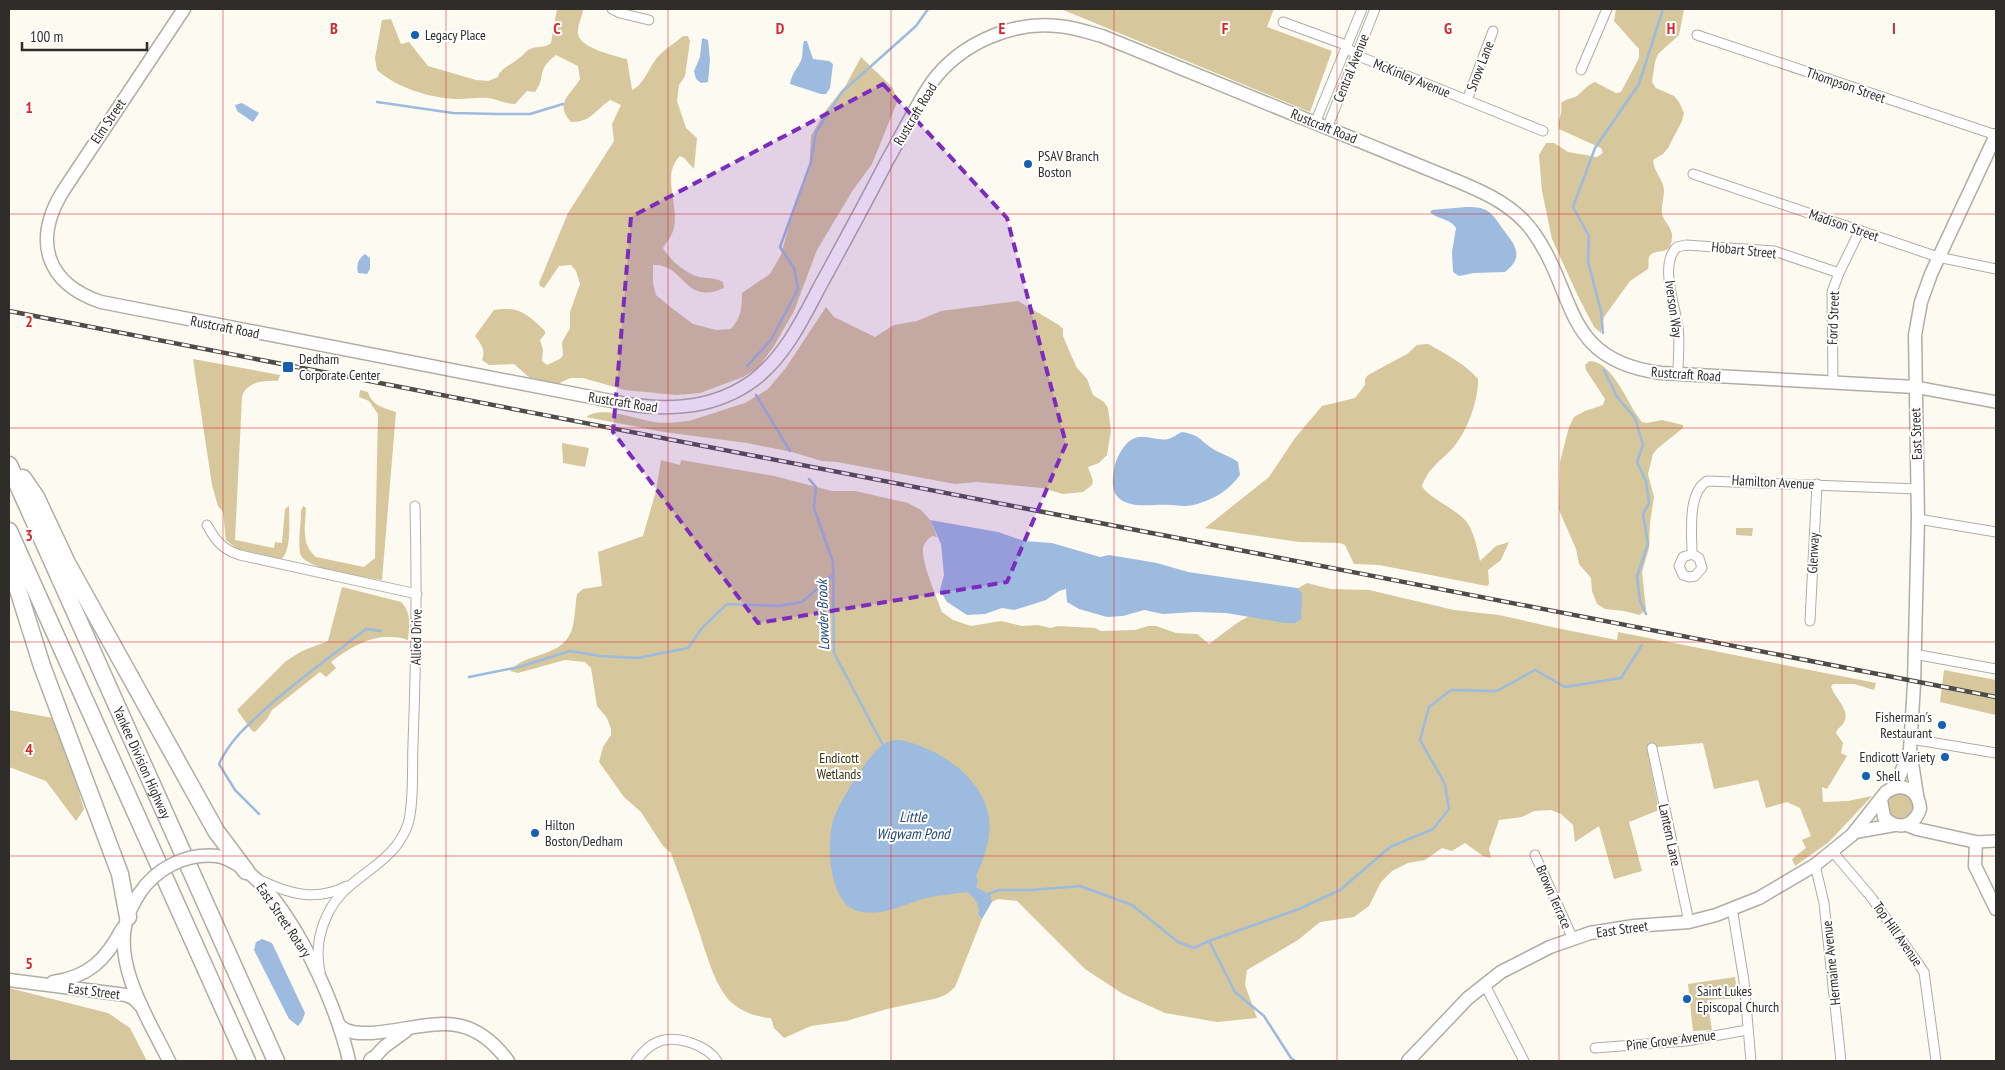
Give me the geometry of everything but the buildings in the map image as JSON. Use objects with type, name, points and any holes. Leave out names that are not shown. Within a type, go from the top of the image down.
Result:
[{"type":"highway","points":[[9,458],[36,497],[66,563],[216,831],[250,874]]},
{"type":"highway","name":"Yankee Division Highway","points":[[9,465],[276,1061]]},
{"type":"highway","name":"Yankee Division Highway","points":[[9,530],[247,1061]]},
{"type":"highway","points":[[9,561],[40,660],[120,874],[127,920]]},
{"type":"main road","name":"Elm Street","points":[[47,240],[47,224],[55,203],[184,9]]},
{"type":"main road","name":"Rustcraft Road","points":[[47,240],[54,267],[64,282],[81,295],[101,302],[627,404],[658,408],[685,407],[712,401],[741,388],[774,361],[792,336],[809,307],[928,89],[943,70],[960,54],[1004,31],[1032,26],[1056,25],[1102,36],[1484,192],[1507,206],[1522,219],[1538,241],[1571,312],[1593,345],[1612,359],[1646,371],[1678,374],[1915,387]]},
{"type":"main road","name":"East Street","points":[[1917,795],[1910,744],[1918,519],[1914,350],[1917,320],[1925,288],[1938,257],[1996,135]]},
{"type":"main road","name":"East Street","points":[[1891,789],[1898,780],[1910,744]]},
{"type":"main road","points":[[1940,833],[1925,818],[1920,809],[1917,795],[1910,789],[1900,786],[1891,789],[1881,800],[1884,817],[1901,825],[1976,842],[1975,866],[1996,909]]},
{"type":"main road","name":"East Street","points":[[1408,1061],[1468,998],[1501,972],[1550,947],[1590,934],[1634,926],[1689,922],[1716,915],[1759,898],[1815,865],[1855,832],[1881,800]]},
{"type":"main road","points":[[1901,825],[1914,821],[1920,809]]},
{"type":"main road","name":"East Street","points":[[1855,832],[1901,825]]},
{"type":"main road","name":"East Street Rotary","points":[[169,1061],[147,1016],[126,962],[124,943],[127,920],[139,894],[155,875],[171,865],[194,857],[217,856],[234,862],[250,874],[272,898],[293,929],[326,991],[340,1026],[350,1061]]},
{"type":"main road","name":"East Street","points":[[32,983],[69,980],[90,970],[108,953],[127,920]]},
{"type":"main road","name":"East Street","points":[[9,980],[126,995],[136,1001],[147,1016]]},
{"type":"main road","points":[[340,1026],[346,1030],[365,1033],[443,1023],[470,1028],[487,1038],[508,1061]]},
{"type":"main road","points":[[372,1061],[396,1037],[415,1027]]},
{"type":"street","points":[[612,9],[620,14],[649,20]]},
{"type":"street","name":"Central Avenue","points":[[1314,122],[1362,9]]},
{"type":"street","name":"Central Avenue","points":[[1327,128],[1375,9]]},
{"type":"street","points":[[1582,70],[1607,9]]},
{"type":"street","name":"McKinley Avenue","points":[[1283,22],[1343,44],[1356,56],[1543,131]]},
{"type":"street","name":"Snow Lane","points":[[1467,100],[1493,31]]},
{"type":"street","name":"Thompson Street","points":[[1697,35],[1996,135]]},
{"type":"street","name":"Madison Street","points":[[1693,174],[1938,257],[1996,269]]},
{"type":"street","name":"Ford Street","points":[[1833,382],[1832,302],[1834,284],[1860,230]]},
{"type":"street","name":"Hobart Street","points":[[1677,247],[1686,245],[1774,251],[1839,274]]},
{"type":"street","name":"Iverson Way","points":[[1677,247],[1671,255],[1668,271],[1678,327],[1678,374]]},
{"type":"street","points":[[1915,387],[1996,402]]},
{"type":"street","name":"Hamilton Avenue","points":[[1692,554],[1694,496],[1700,485],[1707,481],[1918,489]]},
{"type":"street","name":"Glenway","points":[[1810,621],[1817,484]]},
{"type":"street","points":[[415,506],[417,594]]},
{"type":"street","points":[[1918,519],[1996,532]]},
{"type":"street","name":"Allied Drive","points":[[207,525],[218,543],[231,552],[240,555],[417,594],[416,659],[408,822],[398,845],[388,856],[352,884],[330,910],[320,937],[318,952],[318,964],[326,991]]},
{"type":"street","points":[[1914,654],[1996,669]]},
{"type":"street","points":[[1910,744],[1996,753]]},
{"type":"street","name":"Lantern Lane","points":[[1652,748],[1689,922]]},
{"type":"street","points":[[1976,842],[1996,841]]},
{"type":"street","name":"Top Hill Avenue","points":[[1832,851],[1871,898],[1924,972],[1936,1061]]},
{"type":"street","name":"Brown Terrace","points":[[1535,855],[1573,939]]},
{"type":"street","name":"Hermaine Avenue","points":[[1815,865],[1824,903],[1841,1061]]},
{"type":"street","name":"Allied Drive","points":[[250,874],[289,893],[308,896],[328,894],[352,884]]},
{"type":"street","points":[[1732,908],[1744,981],[1751,1061]]},
{"type":"street","points":[[1485,984],[1524,1061]]},
{"type":"street","name":"Pine Grove Avenue","points":[[1595,1048],[1686,1041],[1747,1030]]},
{"type":"street","points":[[636,1061],[645,1049],[661,1040],[682,1041],[698,1045],[712,1053],[717,1061]]},
{"type":"highlighted area","points":[[883,84],[1007,218],[1066,444],[1007,582],[758,623],[613,432],[631,217]]},
{"type":"green space","points":[[557,9],[583,10],[578,31],[580,39],[599,51],[627,59],[632,90],[642,82],[660,55],[683,36],[688,36],[690,41],[685,76],[679,85],[677,101],[686,128],[697,138],[694,169],[680,156],[674,164],[671,182],[675,222],[672,233],[663,248],[673,261],[682,268],[696,276],[720,280],[723,282],[724,288],[710,292],[700,292],[692,288],[672,270],[664,266],[653,265],[653,283],[656,295],[693,324],[716,330],[731,329],[737,321],[740,312],[742,293],[770,274],[781,255],[790,222],[809,171],[811,136],[826,110],[846,85],[861,57],[892,87],[898,100],[872,164],[853,190],[817,250],[794,311],[774,346],[758,368],[743,377],[700,393],[676,395],[625,390],[583,378],[570,378],[556,385],[545,384],[530,378],[514,364],[489,365],[482,360],[483,350],[475,336],[494,310],[503,309],[517,310],[528,316],[545,331],[540,340],[543,350],[542,361],[547,365],[560,359],[563,355],[562,342],[570,328],[570,312],[580,284],[576,271],[571,265],[559,266],[544,288],[539,283],[568,213],[614,141],[612,124],[621,105],[610,100],[589,118],[571,122],[566,115],[564,105],[568,95],[580,79],[578,66],[556,55],[543,70],[535,92],[527,91],[515,104],[488,98],[457,99],[436,97],[414,91],[394,82],[377,70],[375,58],[382,20],[391,19],[401,44],[409,42],[428,66],[476,80],[488,81],[498,77],[504,68],[528,50],[551,43]]},
{"type":"green space","points":[[1061,9],[1274,9],[1267,27],[1332,51],[1310,112]]},
{"type":"green space","points":[[1616,9],[1684,9],[1679,35],[1658,54],[1652,82],[1656,88],[1674,96],[1684,113],[1682,121],[1668,148],[1663,154],[1653,160],[1664,188],[1662,215],[1672,233],[1671,244],[1666,250],[1652,254],[1649,257],[1648,269],[1630,281],[1604,317],[1601,333],[1594,327],[1552,239],[1542,191],[1539,155],[1546,143],[1554,143],[1568,152],[1597,157],[1603,153],[1601,148],[1559,129],[1559,123],[1561,103],[1577,96],[1592,83],[1595,82],[1616,93],[1621,92],[1639,58],[1639,49],[1614,21]]},
{"type":"green space","points":[[1018,301],[1063,329],[1063,336],[1077,368],[1087,379],[1093,395],[1104,402],[1108,408],[1111,431],[1107,455],[1099,463],[1088,467],[1093,481],[1092,485],[1083,492],[1063,494],[1042,488],[977,482],[955,484],[837,462],[822,461],[792,452],[747,443],[664,432],[586,417],[601,412],[662,423],[689,421],[745,403],[768,389],[785,369],[826,307],[834,317],[875,337],[894,325],[917,321],[941,311]]},
{"type":"green space","points":[[1428,344],[1461,364],[1478,379],[1476,398],[1465,429],[1454,446],[1436,464],[1422,486],[1429,494],[1465,520],[1473,534],[1480,561],[1496,546],[1509,542],[1501,560],[1488,570],[1489,584],[1487,586],[1379,565],[1354,564],[1345,545],[1340,543],[1299,542],[1205,528],[1269,477],[1295,438],[1322,406],[1355,398],[1365,385],[1365,379],[1368,375],[1407,354],[1417,345]]},
{"type":"green space","points":[[193,359],[280,375],[278,381],[267,381],[251,385],[242,397],[235,540],[274,548],[275,542],[282,543],[285,509],[289,506],[287,550],[281,559],[237,549],[226,540],[223,512],[218,506],[212,485]]},
{"type":"green space","points":[[1589,361],[1598,363],[1606,368],[1613,376],[1642,422],[1662,420],[1683,425],[1683,428],[1653,454],[1648,474],[1654,497],[1649,548],[1642,572],[1646,609],[1640,615],[1605,609],[1597,604],[1592,591],[1591,578],[1579,564],[1576,549],[1559,510],[1560,462],[1569,427],[1574,417],[1603,405],[1605,399],[1586,370],[1585,365]]},
{"type":"green space","points":[[360,390],[368,392],[375,403],[396,412],[382,580],[323,568],[304,559],[300,553],[299,537],[303,506],[306,508],[306,541],[311,552],[316,557],[364,567],[375,558],[378,414],[369,401],[359,397]]},
{"type":"green space","points":[[562,443],[589,448],[585,467],[563,463]]},
{"type":"green space","name":"Endicott Wetlands","points":[[661,460],[680,465],[681,460],[774,476],[832,491],[855,491],[908,503],[921,510],[930,520],[937,537],[932,536],[926,542],[923,547],[923,555],[929,578],[942,612],[953,620],[971,626],[1001,621],[1022,626],[1095,628],[1101,631],[1135,630],[1156,626],[1176,633],[1197,634],[1209,644],[1237,623],[1307,583],[1331,589],[1369,590],[1454,610],[1499,615],[1617,640],[1618,632],[1876,683],[1874,690],[1854,684],[1833,684],[1831,687],[1846,716],[1836,733],[1843,743],[1841,753],[1847,756],[1827,789],[1822,787],[1823,802],[1848,801],[1872,796],[1829,842],[1795,866],[1792,859],[1806,848],[1802,840],[1811,836],[1800,808],[1787,802],[1766,808],[1758,780],[1714,789],[1703,743],[1647,748],[1659,810],[1629,822],[1642,871],[1614,879],[1599,826],[1575,842],[1573,825],[1561,814],[1551,810],[1534,811],[1522,817],[1499,820],[1489,849],[1491,858],[1483,856],[1465,843],[1452,851],[1442,848],[1425,860],[1408,863],[1392,871],[1381,882],[1369,906],[1354,917],[1320,922],[1298,940],[1247,970],[1245,985],[1257,1018],[1217,1022],[1165,1013],[1123,994],[1085,969],[1017,901],[998,899],[979,908],[978,915],[982,919],[955,987],[947,994],[938,998],[887,1009],[846,1021],[811,1026],[784,1038],[774,1028],[771,1018],[750,1014],[732,1003],[726,996],[711,967],[671,853],[663,846],[641,812],[624,797],[599,762],[603,747],[611,735],[611,729],[607,718],[597,706],[591,668],[585,662],[565,660],[518,673],[510,671],[525,661],[551,651],[566,640],[572,628],[577,594],[583,589],[602,586],[598,552],[643,536],[656,491]]},
{"type":"green space","points":[[1736,528],[1753,528],[1752,536],[1736,535]]},
{"type":"green space","points":[[342,587],[401,602],[408,615],[408,640],[398,637],[387,637],[358,644],[331,662],[336,668],[326,677],[320,672],[272,710],[267,719],[255,732],[252,731],[237,710],[286,661],[302,651],[328,641]]},
{"type":"green space","points":[[1944,670],[1996,680],[1996,715],[1940,702]]},
{"type":"green space","points":[[9,710],[53,718],[69,758],[84,809],[76,821],[46,781],[9,767]]},
{"type":"green space","points":[[1900,793],[1909,797],[1913,806],[1909,815],[1900,819],[1891,815],[1887,806],[1891,797]]},
{"type":"green space","points":[[1735,977],[1738,998],[1707,1000],[1712,1030],[1693,1031],[1688,984]]},
{"type":"green space","points":[[9,988],[108,1013],[130,1028],[147,1061],[9,1061]]},
{"type":"water","points":[[702,38],[708,40],[710,60],[708,82],[701,83],[696,79],[694,71],[700,57]]},
{"type":"water","points":[[804,41],[807,41],[813,59],[829,61],[833,64],[830,88],[826,94],[790,84],[792,76],[802,58]]},
{"type":"water","points":[[242,103],[259,113],[253,122],[237,111],[235,105]]},
{"type":"water","points":[[1466,207],[1484,209],[1489,212],[1514,245],[1516,250],[1515,261],[1505,272],[1474,273],[1459,276],[1453,272],[1452,252],[1456,228],[1451,222],[1430,212],[1432,210]]},
{"type":"water","points":[[365,254],[370,258],[370,269],[367,274],[358,273],[358,262]]},
{"type":"water","points":[[1182,432],[1196,436],[1213,449],[1238,462],[1240,475],[1232,485],[1212,498],[1189,506],[1134,505],[1121,500],[1114,492],[1113,479],[1116,461],[1125,446],[1136,438],[1146,437],[1164,440]]},
{"type":"water","points":[[930,520],[998,532],[1024,541],[1052,543],[1100,557],[1109,555],[1157,563],[1188,572],[1297,588],[1302,594],[1301,619],[1295,623],[1285,623],[1226,613],[1194,612],[1163,614],[1144,610],[1123,616],[1107,617],[1079,609],[1067,602],[1066,589],[1059,591],[1046,600],[1014,610],[1002,608],[985,614],[967,615],[947,602],[940,590],[944,575],[941,544]]},
{"type":"water","name":"Little Wigwam Pond","points":[[900,740],[933,752],[949,761],[963,772],[975,786],[984,801],[989,818],[989,836],[976,876],[978,880],[976,887],[990,895],[992,902],[982,919],[978,915],[977,902],[967,892],[926,898],[887,911],[871,913],[850,908],[839,894],[832,874],[830,851],[831,830],[836,813],[855,779],[871,756],[885,743]]},
{"type":"water","points":[[262,939],[272,943],[305,1013],[298,1026],[289,1019],[254,950],[256,942]]},
{"type":"waterway","points":[[747,366],[771,340],[798,289],[794,268],[780,247],[811,162],[816,132],[842,92],[916,26],[928,9]]},
{"type":"waterway","points":[[1603,333],[1601,311],[1588,262],[1589,236],[1573,207],[1595,148],[1639,84],[1663,9]]},
{"type":"waterway","points":[[377,102],[453,113],[498,114],[530,114],[563,104]]},
{"type":"waterway","points":[[1604,370],[1617,397],[1635,418],[1643,445],[1637,462],[1646,481],[1649,503],[1643,514],[1648,544],[1637,576],[1640,601],[1646,614]]},
{"type":"waterway","name":"Lowder Brook","points":[[756,395],[790,451]]},
{"type":"waterway","name":"Lowder Brook","points":[[809,479],[816,487],[814,508],[833,562],[834,653],[884,747]]},
{"type":"waterway","points":[[469,677],[519,667],[570,651],[600,656],[637,658],[688,648],[702,628],[727,604],[779,606],[802,602],[834,574]]},
{"type":"waterway","points":[[259,814],[235,790],[219,764],[224,755],[242,730],[307,674],[366,629],[381,631]]},
{"type":"waterway","points":[[1295,1061],[1291,1058],[1264,1016],[1235,992],[1209,941],[1299,909],[1340,890],[1390,847],[1433,829],[1449,809],[1445,784],[1420,740],[1429,707],[1451,690],[1497,691],[1535,670],[1565,687],[1621,678],[1642,645]]},
{"type":"waterway","points":[[986,895],[999,890],[1032,890],[1080,886],[1132,905],[1178,942],[1194,948],[1209,941]]},
{"type":"railway","points":[[9,311],[1996,697]]},
{"type":"place","name":"Legacy Place","points":[[415,35]]},
{"type":"place","name":"PSAV Branch Boston","points":[[1028,164]]},
{"type":"place","name":"Dedham Corporate Center","points":[[288,367]]},
{"type":"place","name":"Fisherman's Restaurant","points":[[1942,725]]},
{"type":"place","name":"Endicott Variety","points":[[1945,757]]},
{"type":"place","name":"Shell","points":[[1866,776]]},
{"type":"place","name":"Hilton Boston/Dedham","points":[[535,833]]},
{"type":"place","name":"Saint Lukes Episcopal Church","points":[[1687,999]]}]
